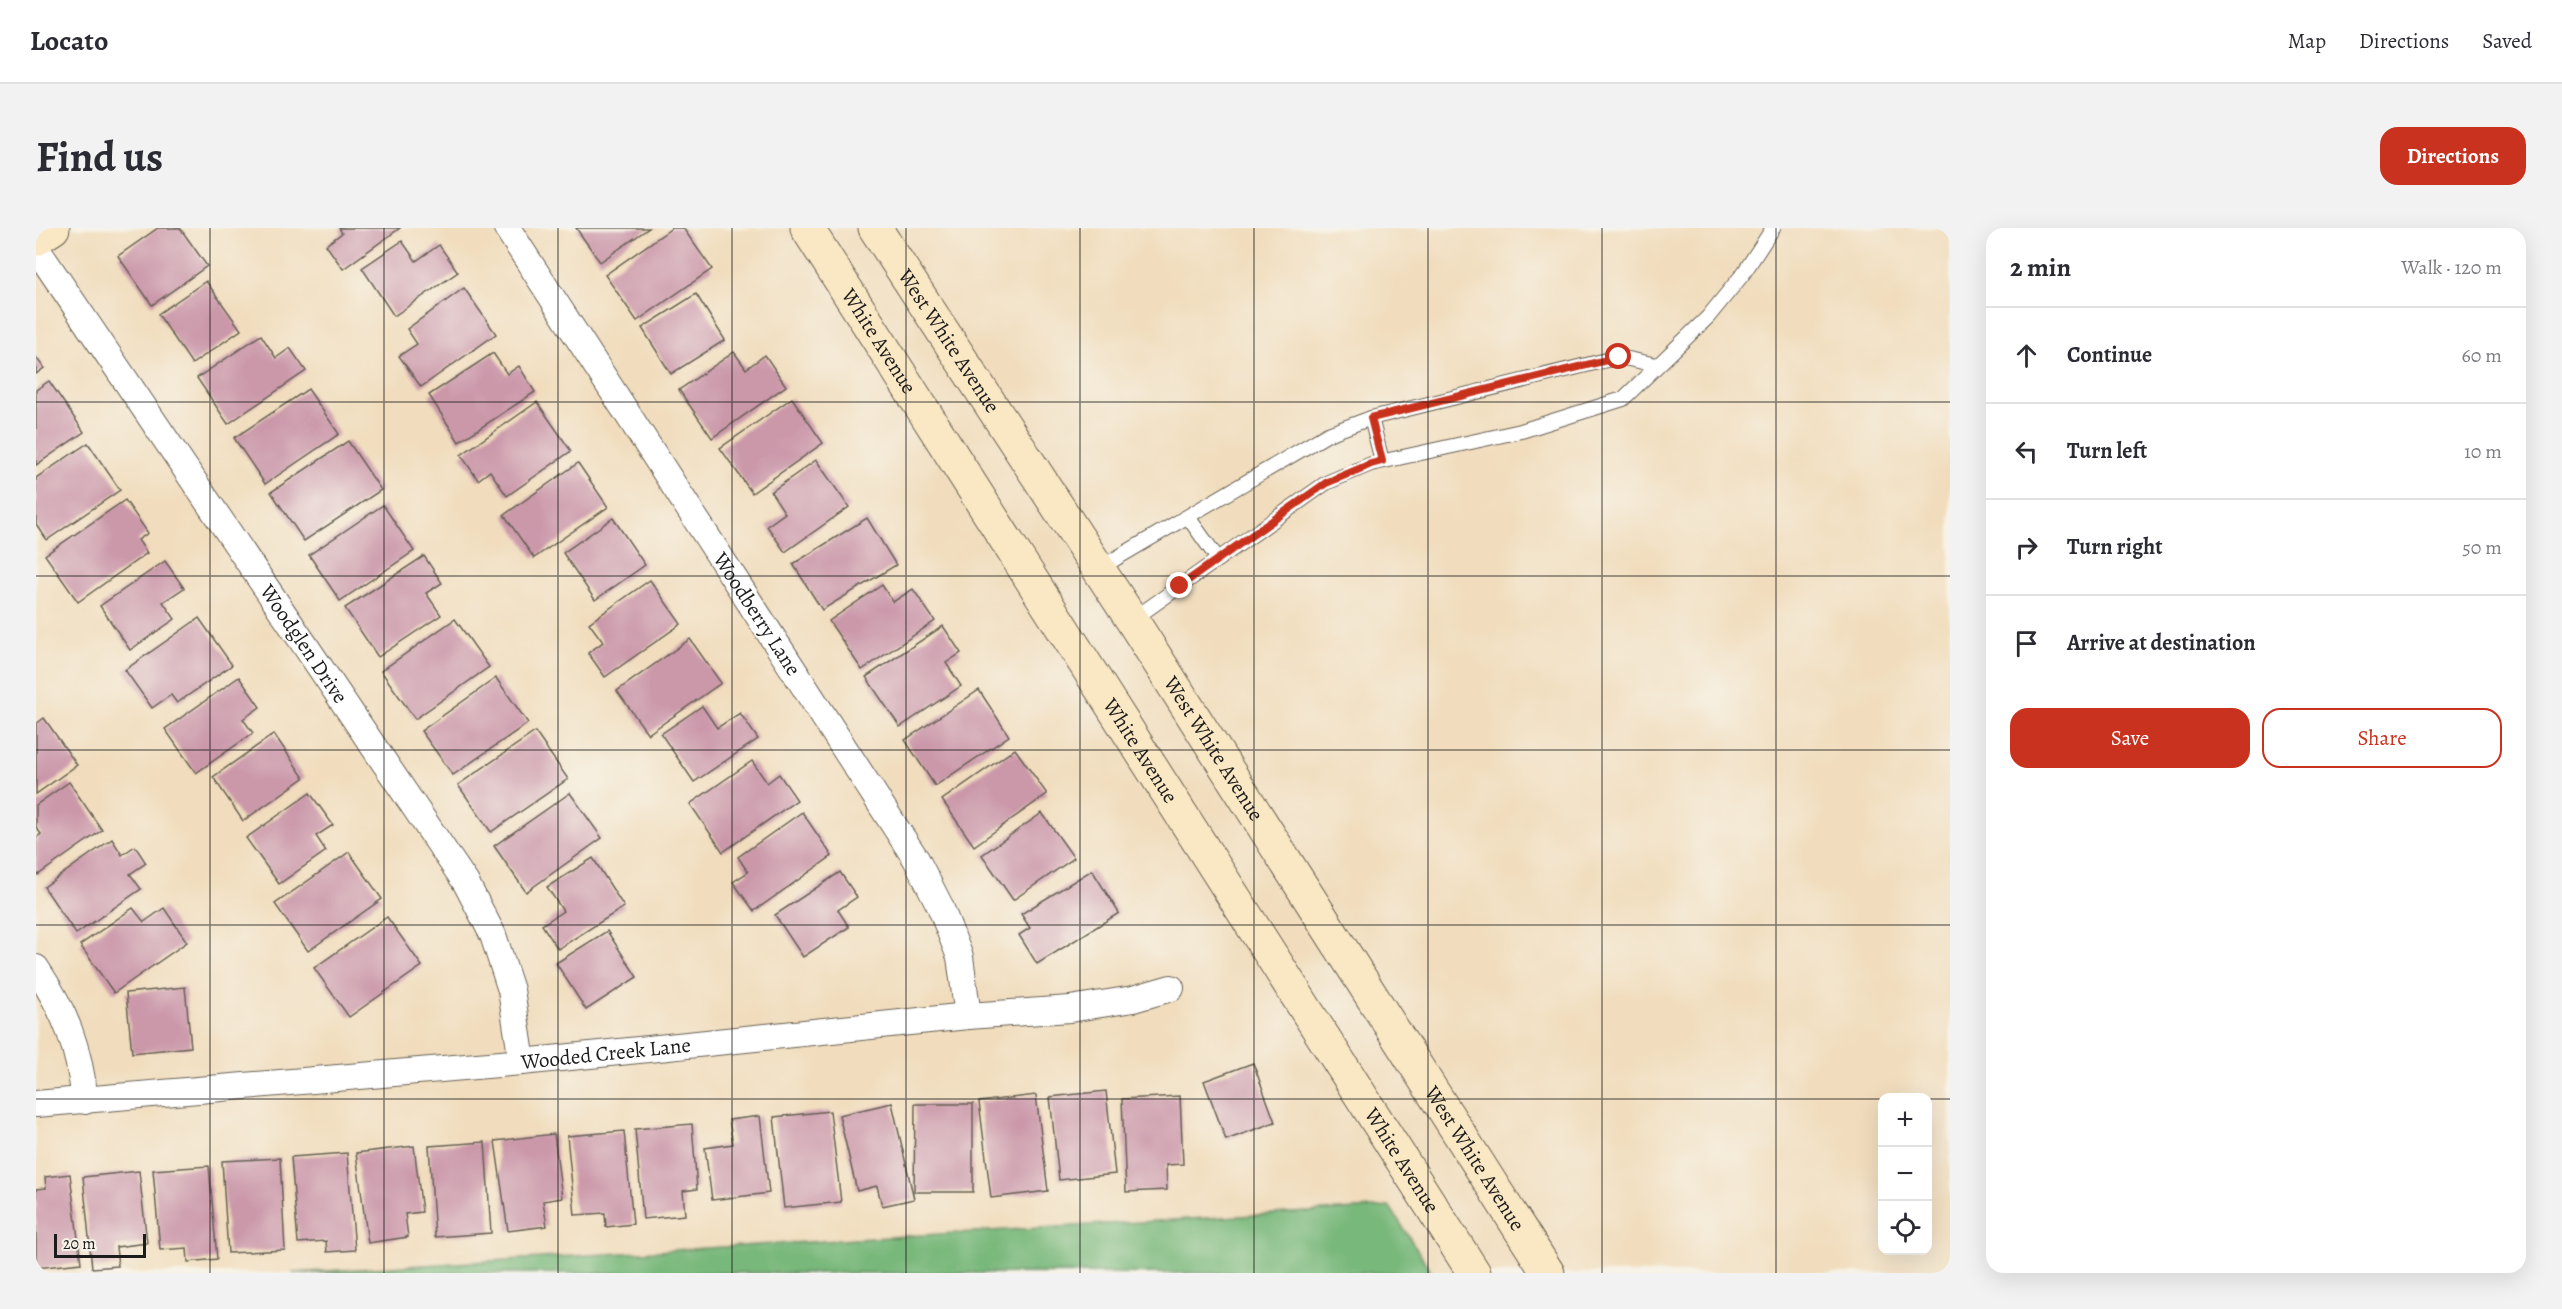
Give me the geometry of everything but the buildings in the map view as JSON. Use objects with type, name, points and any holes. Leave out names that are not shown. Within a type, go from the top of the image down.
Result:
[{"type":"main road","points":[[36,239],[53,228]]},
{"type":"main road","name":"White Avenue","points":[[807,228],[1474,1273]]},
{"type":"main road","name":"West White Avenue","points":[[875,228],[1132,620],[1548,1273]]},
{"type":"street","name":"Woodberry Lane","points":[[507,228],[916,859],[940,906],[960,957],[968,1017]]},
{"type":"street","name":"Woodglen Drive","points":[[36,248],[466,883],[493,935],[511,990],[522,1062]]},
{"type":"street","points":[[36,968],[55,996],[73,1036],[85,1101]]},
{"type":"street","name":"Wooded Creek Lane","points":[[36,1104],[522,1062],[968,1017],[1070,1009],[1133,999],[1171,988]]},
{"type":"lane","points":[[1132,620],[1326,483],[1371,464],[1521,431],[1623,399],[1707,317],[1743,274],[1773,228]]},
{"type":"lane","points":[[1098,569],[1328,434],[1371,418],[1619,357],[1657,365]]},
{"type":"lane","points":[[1371,418],[1382,461]]},
{"type":"lane","points":[[1188,517],[1218,560]]},
{"type":"green space","points":[[1390,1207],[1432,1273],[292,1273]]},
{"type":"route","points":[[1180,586],[1326,483],[1382,461],[1371,418],[1619,357]]}]
